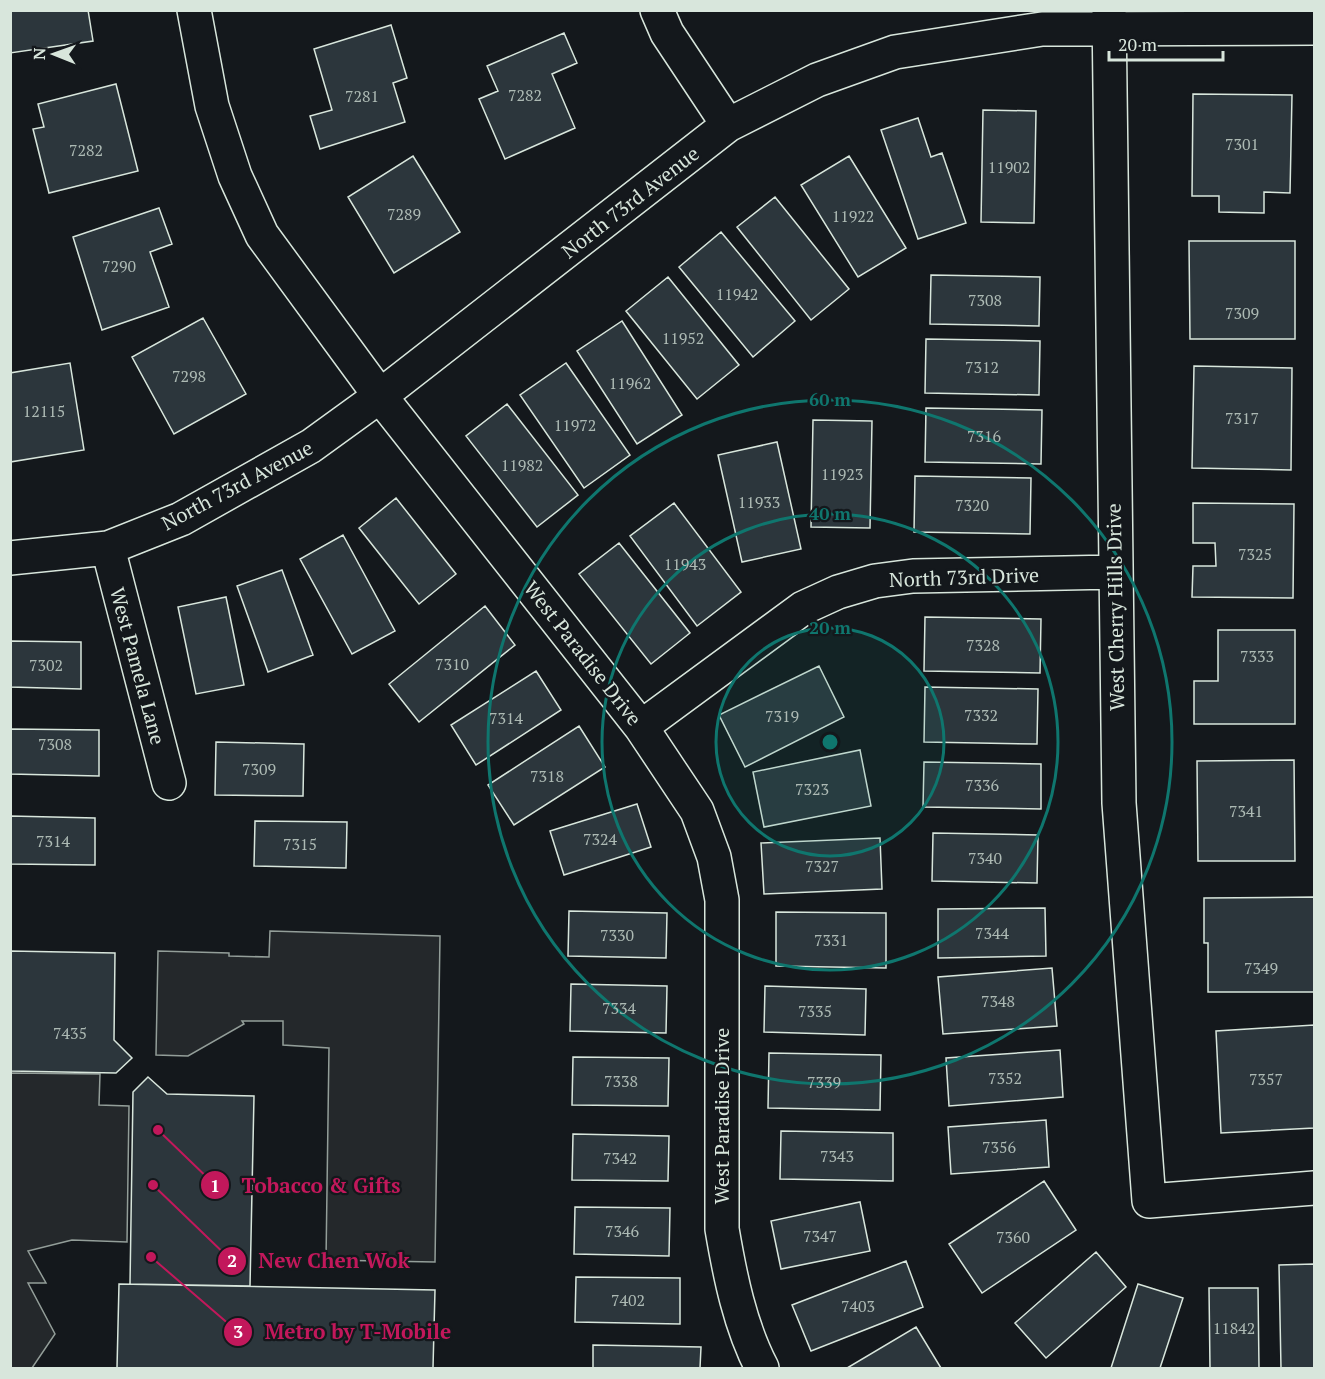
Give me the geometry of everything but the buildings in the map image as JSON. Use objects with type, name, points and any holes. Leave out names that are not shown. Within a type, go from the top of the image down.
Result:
[{"type":"street","name":"West Paradise Drive","points":[[194,10],[212,106],[235,176],[262,235],[380,396],[641,727],[697,811],[714,857],[722,900],[722,1230],[729,1268],[754,1354],[762,1368]]},
{"type":"street","points":[[657,10],[667,33],[728,126]]},
{"type":"street","name":"North 73rd Avenue","points":[[10,558],[108,548],[181,519],[247,484],[311,446],[380,396],[728,126],[817,80],[895,52],[1109,19],[1314,28]]},
{"type":"street","name":"West Cherry Hills Drive","points":[[1109,19],[1114,572],[1119,803],[1149,1202],[1314,1188]]},
{"type":"street","name":"West Pamela Lane","points":[[108,548],[169,783]]},
{"type":"street","name":"North 73rd Drive","points":[[641,727],[803,608],[838,592],[875,581],[913,576],[1114,572]]},
{"type":"shaded area","points":[[270,931],[440,936],[435,1262],[326,1260],[329,1048],[283,1045],[283,1021],[242,1021],[244,1024],[188,1056],[156,1055],[158,951],[229,953],[229,956],[269,957]]},
{"type":"shaded area","points":[[11,1073],[100,1074],[99,1105],[129,1106],[127,1242],[72,1240],[28,1251],[46,1283],[28,1283],[55,1334],[32,1368],[11,1368]]},
{"type":"place","name":"Tobacco & Gifts","points":[[158,1130]]},
{"type":"place","name":"New Chen Wok","points":[[153,1185]]},
{"type":"place","name":"Metro by T-Mobile","points":[[151,1257]]}]
